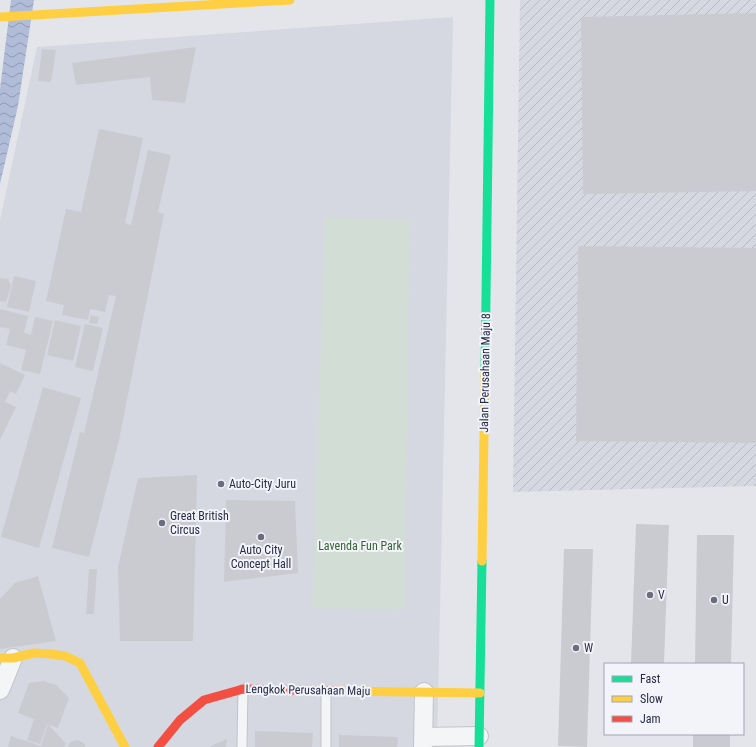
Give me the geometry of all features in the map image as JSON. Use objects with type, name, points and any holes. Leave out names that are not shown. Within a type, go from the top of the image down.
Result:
[{"type":"street","points":[[0,17],[290,0]]},
{"type":"street","name":"Jalan Perusahaan Maju 8","points":[[479,742],[490,0]]},
{"type":"street","points":[[2,680],[7,658],[34,653],[51,654],[65,656],[80,663],[125,747]]},
{"type":"street","name":"Lengkok Perusahaan Maju","points":[[158,747],[180,720],[204,700],[243,689],[480,692]]},
{"type":"street","points":[[424,692],[424,742],[479,742]]},
{"type":"lane","points":[[242,747],[243,689]]},
{"type":"lane","points":[[326,691],[326,747]]},
{"type":"shaded area","points":[[520,0],[756,0],[756,486],[513,492]]},
{"type":"shaded area","name":"Auto-City Juru","points":[[453,17],[437,747],[0,747],[0,220],[37,47]]},
{"type":"green space","name":"Lavenda Fun Park","points":[[325,218],[409,219],[405,609],[312,608]]},
{"type":"water","points":[[11,0],[34,0],[18,106],[0,184],[0,89]]},
{"type":"building","points":[[756,13],[756,191],[583,194],[581,17]]},
{"type":"building","points":[[196,47],[185,103],[152,100],[150,77],[76,85],[72,63]]},
{"type":"building","points":[[42,49],[56,50],[51,82],[38,81]]},
{"type":"building","points":[[99,129],[143,138],[125,223],[131,225],[148,150],[171,155],[158,212],[164,214],[119,440],[89,557],[52,548],[80,432],[84,433],[116,296],[109,295],[105,312],[90,309],[88,320],[62,315],[64,305],[46,301],[66,209],[81,212]]},
{"type":"building","points":[[578,246],[756,248],[756,443],[576,441]]},
{"type":"building","points":[[14,276],[36,281],[29,312],[7,307]]},
{"type":"building","points":[[0,278],[8,279],[11,286],[6,302],[0,301]]},
{"type":"building","points":[[0,309],[28,316],[24,333],[31,335],[35,317],[53,321],[40,374],[21,370],[26,350],[6,345],[10,329],[0,327]]},
{"type":"building","points":[[91,315],[99,317],[97,324],[89,323]]},
{"type":"building","points":[[55,320],[81,326],[73,361],[47,355]]},
{"type":"building","points":[[85,324],[103,328],[93,371],[75,367]]},
{"type":"building","points":[[0,363],[25,375],[16,394],[10,391],[5,402],[16,407],[0,440]]},
{"type":"building","points":[[43,387],[81,398],[39,548],[1,537]]},
{"type":"building","name":"Great British Circus","points":[[197,475],[193,641],[120,641],[118,567],[138,478]]},
{"type":"building","name":"Auto City Concept Hall","points":[[226,500],[295,501],[298,573],[224,582]]},
{"type":"building","name":"V","points":[[636,524],[669,525],[664,663],[631,663]]},
{"type":"building","name":"U","points":[[697,535],[734,535],[731,663],[695,663]]},
{"type":"building","name":"W","points":[[564,549],[593,549],[587,747],[558,746]]},
{"type":"building","points":[[89,569],[97,569],[94,614],[86,614]]},
{"type":"building","points":[[38,576],[56,641],[0,649],[0,599],[15,583]]},
{"type":"building","points":[[43,681],[56,685],[69,698],[58,728],[47,724],[40,744],[27,740],[34,719],[18,713],[29,683]]},
{"type":"building","points":[[48,724],[66,744],[64,747],[8,747],[11,736],[41,746]]},
{"type":"building","points":[[255,731],[313,733],[312,747],[255,747]]},
{"type":"building","points":[[339,735],[398,737],[397,747],[339,747]]},
{"type":"building","points":[[693,735],[730,735],[730,747],[693,747]]},
{"type":"building","points":[[227,739],[226,747],[210,747],[213,745]]},
{"type":"building","points":[[78,740],[85,744],[85,747],[68,747],[70,742]]},
{"type":"traffic: fast","points":[[485,371],[490,0]]},
{"type":"traffic: fast","points":[[479,747],[482,561]]},
{"type":"traffic: slow","points":[[0,17],[290,0]]},
{"type":"traffic: slow","points":[[482,561],[485,371]]},
{"type":"traffic: slow","points":[[0,658],[13,658],[34,653],[51,654],[65,656],[80,663],[125,747]]},
{"type":"traffic: slow","points":[[337,691],[480,693]]},
{"type":"traffic: jam","points":[[158,747],[180,720],[204,700],[243,689],[337,691]]},
{"type":"place","name":"Auto-City Juru","points":[[221,484]]},
{"type":"place","name":"Great British Circus","points":[[162,523]]},
{"type":"place","name":"Auto City Concept Hall","points":[[261,537]]},
{"type":"place","name":"V","points":[[650,595]]},
{"type":"place","name":"U","points":[[714,600]]},
{"type":"place","name":"W","points":[[576,648]]}]
